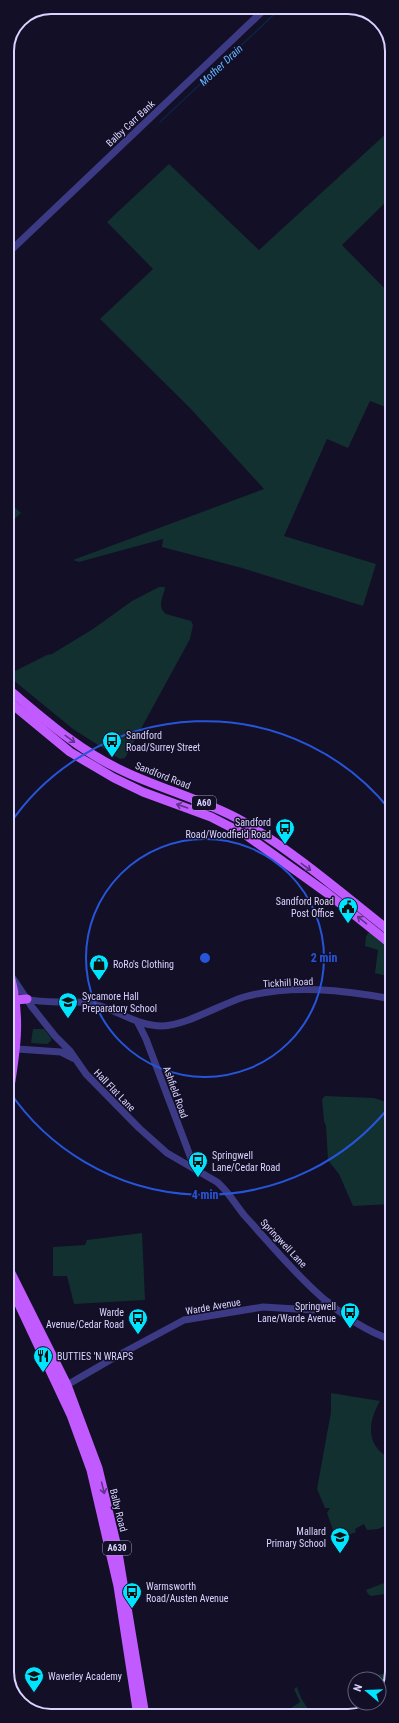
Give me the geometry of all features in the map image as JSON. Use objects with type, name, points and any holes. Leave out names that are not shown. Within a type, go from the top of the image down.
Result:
[{"type":"main road","name":"Sandford Road","points":[[14,694],[71,740],[106,763],[148,782],[196,800],[234,818],[284,850],[385,928]]},
{"type":"main road","name":"A60","points":[[14,706],[53,738],[85,761],[114,778],[143,792],[200,812],[230,826],[279,858],[327,893],[385,939]]},
{"type":"main road","name":"A60","points":[[34,711],[52,731],[53,738]]},
{"type":"main road","points":[[230,826],[234,818]]},
{"type":"main road","points":[[270,852],[275,844]]},
{"type":"main road","points":[[279,858],[280,853],[284,850]]},
{"type":"main road","points":[[14,1001],[27,999]]},
{"type":"main road","points":[[14,1009],[18,1024],[17,1049],[14,1066]]},
{"type":"main road","name":"A630","points":[[14,1280],[64,1388]]},
{"type":"main road","name":"A630","points":[[14,1292],[64,1388]]},
{"type":"main road","name":"Balby Road","points":[[64,1388],[73,1421],[91,1470],[118,1586],[137,1709]]},
{"type":"main road","name":"Balby Road","points":[[64,1388],[98,1468],[111,1520],[117,1547],[144,1709]]},
{"type":"street","name":"Balby Carr Bank","points":[[14,247],[260,14]]},
{"type":"street","name":"Hall Flat Lane","points":[[14,980],[37,1013],[55,1036],[70,1051],[74,1059],[86,1074],[139,1128],[167,1153]]},
{"type":"street","name":"Tickhill Road","points":[[27,999],[44,1002],[70,1002],[97,1005],[141,1023],[162,1026],[174,1024],[229,1002],[271,992],[310,990],[349,992],[385,998]]},
{"type":"street","points":[[37,1013],[38,1008],[44,1002]]},
{"type":"street","name":"Ashfield Road","points":[[141,1023],[195,1169]]},
{"type":"street","points":[[55,1036],[55,1052]]},
{"type":"street","points":[[17,1049],[55,1052],[66,1054],[74,1059]]},
{"type":"street","name":"Springwell Lane","points":[[167,1153],[217,1182],[290,1266],[328,1302],[358,1323],[385,1336]]},
{"type":"street","name":"Warde Avenue","points":[[64,1388],[123,1352],[184,1320],[263,1308],[313,1310],[328,1302]]},
{"type":"green space","points":[[385,135],[385,203],[342,245],[385,289],[385,407],[370,401],[348,448],[327,439],[284,536],[376,564],[363,606],[242,568],[162,547],[163,539],[79,562],[73,560],[264,489],[190,408],[100,319],[153,269],[107,222],[169,164],[259,250]]},
{"type":"green space","points":[[14,506],[21,513],[14,520]]},
{"type":"green space","points":[[159,587],[165,587],[161,601],[161,608],[163,611],[166,614],[191,621],[193,625],[190,639],[125,758],[120,759],[73,729],[14,681],[14,672],[52,654],[93,629],[132,601]]},
{"type":"green space","points":[[368,933],[374,933],[385,943],[385,976],[375,973],[378,950],[365,946]]},
{"type":"green space","points":[[33,1029],[44,1029],[51,1038],[51,1041],[47,1044],[31,1043]]},
{"type":"green space","points":[[325,1096],[374,1098],[385,1102],[385,1204],[353,1206],[339,1174],[328,1160],[326,1126],[324,1121],[322,1099]]},
{"type":"green space","points":[[142,1233],[145,1300],[74,1304],[67,1276],[53,1276],[53,1247],[85,1245],[87,1240]]},
{"type":"green space","points":[[331,1393],[380,1401],[373,1416],[371,1431],[375,1445],[379,1451],[385,1455],[385,1526],[378,1529],[367,1530],[364,1524],[355,1529],[356,1532],[343,1537],[338,1535],[335,1536],[327,1513],[330,1508],[325,1508],[317,1489],[331,1412]]},
{"type":"green space","points":[[385,1583],[385,1594],[371,1596],[366,1590]]},
{"type":"green space","points":[[297,1687],[301,1698],[308,1709],[290,1709],[300,1702],[294,1689]]},
{"type":"waterway","name":"Mother Drain","points":[[160,122],[275,14]]},
{"type":"place","name":"Sandford Road/Surrey Street","points":[[112,758]]},
{"type":"place","name":"Sandford Road/Woodfield Road","points":[[285,845]]},
{"type":"place","name":"Sandford Road Post Office","points":[[348,924]]},
{"type":"place","name":"RoRo's Clothing","points":[[99,981]]},
{"type":"place","name":"Sycamore Hall Preparatory School","points":[[68,1019]]},
{"type":"place","name":"Springwell Lane/Cedar Road","points":[[198,1178]]},
{"type":"place","name":"Springwell Lane/Warde Avenue","points":[[350,1329]]},
{"type":"place","name":"Warde Avenue/Cedar Road","points":[[138,1335]]},
{"type":"place","name":"BUTTIES 'N WRAPS","points":[[43,1373]]},
{"type":"place","name":"Mallard Primary School","points":[[340,1554]]},
{"type":"place","name":"Warmsworth Road/Austen Avenue","points":[[132,1609]]},
{"type":"place","name":"Waverley Academy","points":[[34,1693]]}]
